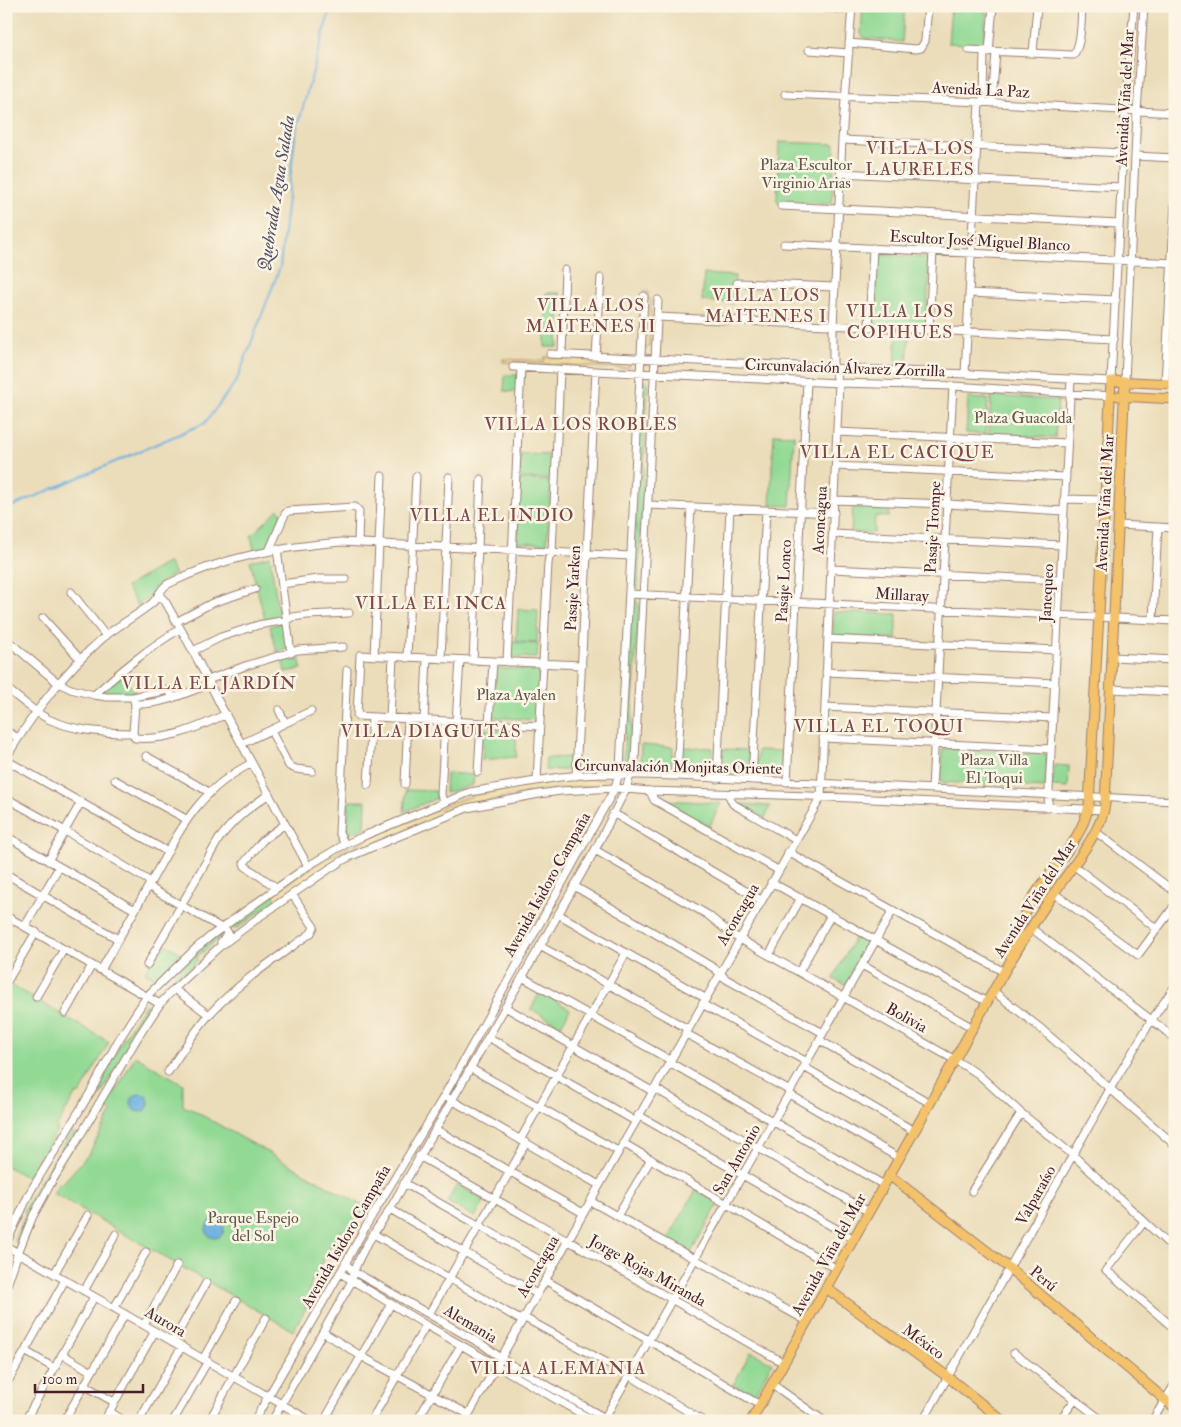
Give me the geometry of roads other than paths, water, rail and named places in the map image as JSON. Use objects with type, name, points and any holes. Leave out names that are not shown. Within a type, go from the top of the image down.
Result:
[{"type":"main road","name":"Circunvalación Álvarez Zorrilla","points":[[1111,381],[1170,384]]},
{"type":"main road","name":"Avenida Viña del Mar","points":[[1004,972],[1020,925],[1032,900],[1079,834],[1088,810],[1111,381]]},
{"type":"main road","name":"Avenida Viña del Mar","points":[[751,1421],[1004,972],[1054,893],[1096,832],[1101,821],[1104,810],[1112,657],[1124,381]]},
{"type":"main road","name":"Circunvalación Álvarez Zorrilla","points":[[1110,396],[1175,399]]},
{"type":"main road","points":[[1020,925],[1025,930],[1031,928]]},
{"type":"main road","name":"Perú","points":[[890,1175],[1009,1268],[1175,1408]]},
{"type":"main road","name":"México","points":[[826,1288],[948,1377],[1003,1421]]},
{"type":"street","points":[[849,43],[920,48],[925,41],[928,6]]},
{"type":"street","points":[[992,103],[990,52],[993,6]]},
{"type":"street","points":[[1033,53],[1037,6]]},
{"type":"street","points":[[969,50],[1073,55],[1077,51],[1082,6]]},
{"type":"street","name":"Avenida Viña del Mar","points":[[1111,381],[1125,111],[1134,6]]},
{"type":"street","name":"Avenida Viña del Mar","points":[[1124,381],[1144,6]]},
{"type":"street","points":[[813,7],[852,8],[836,246],[833,367]]},
{"type":"street","points":[[809,50],[849,53]]},
{"type":"street","points":[[965,374],[977,146],[981,102],[990,52]]},
{"type":"street","name":"Avenida La Paz","points":[[785,94],[981,102],[1175,114]]},
{"type":"street","points":[[842,140],[1123,153]]},
{"type":"street","points":[[1135,156],[1175,158]]},
{"type":"street","points":[[841,173],[1121,187]]},
{"type":"street","points":[[1170,384],[1175,202]]},
{"type":"street","points":[[781,206],[1120,223]]},
{"type":"street","name":"Escultor José Miguel Blanco","points":[[784,244],[1173,263]]},
{"type":"street","points":[[869,327],[873,248]]},
{"type":"street","points":[[929,330],[933,251]]},
{"type":"street","points":[[562,354],[565,270]]},
{"type":"street","points":[[596,356],[601,278]]},
{"type":"street","points":[[737,283],[835,287]]},
{"type":"street","points":[[969,293],[1116,300]]},
{"type":"street","name":"Avenida Isidoro Campaña","points":[[254,1421],[366,1226],[444,1096],[615,788],[619,775],[644,296]]},
{"type":"street","name":"Avenida Isidoro Campaña","points":[[272,1421],[352,1281],[353,1271],[595,850],[626,789],[631,775],[635,759],[658,300]]},
{"type":"street","points":[[657,317],[892,328]]},
{"type":"street","points":[[911,329],[1114,339]]},
{"type":"street","name":"Circunvalación Álvarez Zorrilla","points":[[550,354],[1111,381]]},
{"type":"street","name":"Aconcagua","points":[[466,1418],[821,797],[840,383],[833,367]]},
{"type":"street","name":"Circunvalación Álvarez Zorrilla","points":[[512,550],[517,368],[807,382],[952,386],[1110,396]]},
{"type":"street","points":[[537,781],[549,558],[552,552],[560,370]]},
{"type":"street","name":"Pasaje Yarken","points":[[576,776],[596,371]]},
{"type":"street","name":"Janequeo","points":[[1048,808],[1071,379]]},
{"type":"street","name":"Pasaje Lonco","points":[[787,782],[807,382]]},
{"type":"street","name":"Pasaje Trompe","points":[[932,789],[952,386]]},
{"type":"street","points":[[837,432],[1067,443]]},
{"type":"street","points":[[836,466],[1066,477]]},
{"type":"street","points":[[374,656],[382,476]]},
{"type":"street","points":[[407,658],[416,476]]},
{"type":"street","points":[[441,659],[449,477]]},
{"type":"street","points":[[473,661],[481,479]]},
{"type":"street","points":[[1064,498],[1105,500]]},
{"type":"street","points":[[834,500],[1064,511]]},
{"type":"street","points":[[648,505],[834,513]]},
{"type":"street","points":[[292,653],[282,584],[273,550],[285,514],[288,511],[355,507],[359,511],[358,543]]},
{"type":"street","points":[[677,776],[691,507]]},
{"type":"street","points":[[717,779],[730,508]]},
{"type":"street","points":[[752,780],[766,510]]},
{"type":"street","points":[[1118,525],[1175,528]]},
{"type":"street","points":[[1153,620],[1158,527]]},
{"type":"street","points":[[833,534],[1062,545]]},
{"type":"street","points":[[168,852],[6,759],[36,711],[58,683],[80,659],[106,636],[153,603],[165,585],[195,571],[236,558],[304,545],[341,542],[631,556]]},
{"type":"street","points":[[507,662],[512,550]]},
{"type":"street","points":[[831,568],[1060,580]]},
{"type":"street","points":[[282,584],[318,579],[346,579]]},
{"type":"street","points":[[176,622],[212,603],[255,589]]},
{"type":"street","points":[[71,592],[106,636]]},
{"type":"street","name":"Millaray","points":[[629,594],[1175,620]]},
{"type":"street","points":[[159,595],[165,601],[194,651],[241,744],[308,866]]},
{"type":"street","points":[[194,651],[221,637],[258,624],[308,615],[349,613]]},
{"type":"street","points":[[44,618],[80,659]]},
{"type":"street","points":[[94,695],[138,657],[180,629]]},
{"type":"street","points":[[828,639],[1057,650]]},
{"type":"street","points":[[7,640],[58,683],[94,695],[146,704],[173,698],[245,666],[298,650],[343,647]]},
{"type":"street","points":[[540,726],[357,716],[360,655],[582,666]]},
{"type":"street","points":[[390,718],[393,657]]},
{"type":"street","points":[[1112,657],[1175,660]]},
{"type":"street","points":[[424,720],[427,659]]},
{"type":"street","points":[[456,722],[460,660]]},
{"type":"street","points":[[478,772],[493,662]]},
{"type":"street","points":[[345,845],[339,832],[347,670]]},
{"type":"street","points":[[826,672],[1055,683]]},
{"type":"street","points":[[6,688],[46,718],[65,726],[106,733],[133,733]]},
{"type":"street","points":[[1110,689],[1175,692]]},
{"type":"street","points":[[134,701],[133,733],[136,738],[166,736],[207,723],[226,714]]},
{"type":"street","points":[[825,707],[1053,718]]},
{"type":"street","points":[[279,710],[285,723]]},
{"type":"street","points":[[241,744],[311,710]]},
{"type":"street","points":[[368,785],[372,717]]},
{"type":"street","points":[[405,784],[408,719]]},
{"type":"street","points":[[443,802],[441,794],[445,722]]},
{"type":"street","points":[[6,731],[18,738]]},
{"type":"street","points":[[271,731],[290,766],[296,769],[312,771]]},
{"type":"street","points":[[823,738],[1052,749]]},
{"type":"street","points":[[146,756],[209,792]]},
{"type":"street","points":[[101,970],[186,820],[209,792],[222,780],[252,763]]},
{"type":"street","name":"Circunvalación Monjitas Oriente","points":[[6,1245],[30,1192],[118,1041],[148,996],[195,949],[221,928],[308,866],[345,845],[443,802],[470,792],[537,781],[602,774],[677,776],[1175,801]]},
{"type":"street","points":[[115,780],[186,820]]},
{"type":"street","name":"Circunvalación Monjitas Oriente","points":[[6,1288],[18,1253],[51,1183],[138,1037],[160,1004],[218,948],[310,881],[347,858],[467,808],[561,791],[615,788],[1104,810]]},
{"type":"street","points":[[650,791],[654,800],[778,870]]},
{"type":"street","points":[[147,965],[218,839],[243,812],[269,794]]},
{"type":"street","points":[[728,794],[733,804],[796,840]]},
{"type":"street","points":[[6,798],[68,832],[150,883],[154,890],[221,928],[228,934],[218,948]]},
{"type":"street","points":[[48,861],[81,802]]},
{"type":"street","points":[[613,813],[761,900]]},
{"type":"street","points":[[276,888],[245,866],[244,863],[263,840],[285,824]]},
{"type":"street","points":[[1096,832],[1175,892]]},
{"type":"street","points":[[6,836],[135,910]]},
{"type":"street","name":"Bolivia","points":[[595,850],[708,915],[731,934],[978,1074],[1021,1113],[1073,1155],[1175,1250]]},
{"type":"street","points":[[788,852],[1004,972]]},
{"type":"street","points":[[1073,866],[1157,929]]},
{"type":"street","points":[[25,926],[59,867]]},
{"type":"street","points":[[6,874],[118,939]]},
{"type":"street","points":[[771,882],[987,1002]]},
{"type":"street","points":[[574,886],[714,968],[726,979],[930,1103]]},
{"type":"street","points":[[1054,893],[1138,955],[1175,905]]},
{"type":"street","points":[[168,1072],[209,1015],[243,982],[311,933],[314,927],[292,894]]},
{"type":"street","points":[[769,955],[801,898]]},
{"type":"street","name":"San Antonio","points":[[606,1420],[629,1375],[893,910]]},
{"type":"street","points":[[558,914],[626,953],[914,1131]]},
{"type":"street","points":[[799,972],[831,915]]},
{"type":"street","points":[[6,916],[160,1004]]},
{"type":"street","points":[[1031,928],[1175,1038]]},
{"type":"street","points":[[8,980],[36,932]]},
{"type":"street","points":[[540,946],[608,984],[899,1158]]},
{"type":"street","points":[[36,997],[64,948]]},
{"type":"street","points":[[429,1314],[510,1172],[539,1106],[626,953]]},
{"type":"street","points":[[862,964],[973,1028]]},
{"type":"street","points":[[66,1013],[92,965]]},
{"type":"street","points":[[522,977],[884,1185]]},
{"type":"street","name":"Valparaíso","points":[[923,1421],[1110,1088],[1175,986]]},
{"type":"street","points":[[174,989],[209,1015]]},
{"type":"street","points":[[994,991],[1039,1027],[1175,1145]]},
{"type":"street","points":[[505,1007],[869,1212]]},
{"type":"street","points":[[488,1037],[854,1239]]},
{"type":"street","points":[[470,1068],[618,1151]]},
{"type":"street","points":[[444,1096],[599,1185]]},
{"type":"street","points":[[80,1109],[92,1116]]},
{"type":"street","points":[[972,1191],[1021,1113]]},
{"type":"street","points":[[74,1118],[87,1125]]},
{"type":"street","points":[[435,1129],[583,1213]]},
{"type":"street","points":[[623,1143],[837,1269]]},
{"type":"street","name":"Jorge Rojas Miranda","points":[[419,1156],[784,1362]]},
{"type":"street","points":[[618,1216],[651,1159]]},
{"type":"street","points":[[404,1183],[552,1267]]},
{"type":"street","points":[[590,1201],[807,1321]]},
{"type":"street","points":[[390,1209],[537,1294]]},
{"type":"street","points":[[54,1274],[88,1216]]},
{"type":"street","points":[[1144,1222],[1106,1270],[1175,1329]]},
{"type":"street","points":[[84,1291],[116,1234]]},
{"type":"street","points":[[374,1234],[523,1319],[629,1375],[703,1421]]},
{"type":"street","name":"Aurora","points":[[6,1245],[312,1421]]},
{"type":"street","points":[[114,1308],[146,1252]]},
{"type":"street","name":"Alemania","points":[[346,1263],[353,1271],[483,1345],[517,1368],[606,1420]]},
{"type":"street","points":[[144,1325],[177,1265]]},
{"type":"street","name":"Alemania","points":[[340,1273],[426,1325],[594,1421]]},
{"type":"street","points":[[6,1385],[65,1280]]},
{"type":"street","points":[[545,1280],[760,1405]]},
{"type":"street","points":[[173,1342],[206,1283]]},
{"type":"street","points":[[25,1421],[94,1297]]},
{"type":"street","points":[[173,1421],[236,1301]]},
{"type":"street","points":[[324,1421],[391,1304]]},
{"type":"street","points":[[64,1421],[125,1314]]},
{"type":"street","points":[[209,1421],[266,1318]]},
{"type":"street","points":[[371,1421],[426,1325]]},
{"type":"street","points":[[104,1421],[155,1331]]},
{"type":"street","points":[[323,1332],[361,1356],[432,1395],[466,1418]]},
{"type":"street","points":[[417,1421],[461,1345]]},
{"type":"street","points":[[149,1421],[140,1418],[182,1346]]},
{"type":"street","points":[[25,1351],[54,1368]]},
{"type":"street","points":[[1014,1353],[1103,1421]]},
{"type":"street","points":[[62,1354],[92,1372]]},
{"type":"street","points":[[772,1384],[824,1421]]},
{"type":"street","points":[[1152,1421],[1175,1384]]},
{"type":"street","points":[[84,1385],[114,1402]]},
{"type":"street","points":[[1059,1421],[1075,1400]]},
{"type":"street","points":[[109,1412],[124,1421]]},
{"type":"water","points":[[136,1094],[144,1094],[149,1099],[147,1110],[136,1112],[131,1107],[131,1099]]},
{"type":"water","points":[[211,1220],[219,1220],[224,1225],[222,1236],[211,1238],[206,1233],[206,1225]]},
{"type":"waterway","name":"Quebrada Agua Salada","points":[[6,509],[205,423],[237,380],[280,267],[295,136],[331,6]]},
{"type":"district","name":"VILLA LOS LAURELES","points":[[920,158]]},
{"type":"district","name":"VILLA LOS MAITENES I","points":[[766,305]]},
{"type":"district","name":"VILLA LOS MAITENES II","points":[[591,315]]},
{"type":"district","name":"VILLA LOS COPIHUES","points":[[900,321]]},
{"type":"district","name":"VILLA LOS ROBLES","points":[[581,424]]},
{"type":"district","name":"VILLA EL CACIQUE","points":[[897,452]]},
{"type":"district","name":"VILLA EL INDIO","points":[[492,515]]},
{"type":"district","name":"VILLA EL INCA","points":[[431,603]]},
{"type":"district","name":"VILLA EL JARDÍN","points":[[209,683]]},
{"type":"district","name":"VILLA EL TOQUI","points":[[879,726]]},
{"type":"district","name":"VILLA DIAGUITAS","points":[[431,731]]},
{"type":"district","name":"VILLA ALEMANIA","points":[[558,1368]]},
{"type":"park label","name":"Plaza Escultor Virginio Arias","points":[[806,173]]},
{"type":"park label","name":"Plaza Guacolda","points":[[1023,417]]},
{"type":"park label","name":"Plaza Ayalen","points":[[516,694]]},
{"type":"park label","name":"Plaza Villa El Toqui","points":[[994,768]]},
{"type":"park label","name":"Parque Espejo del Sol","points":[[253,1226]]}]
